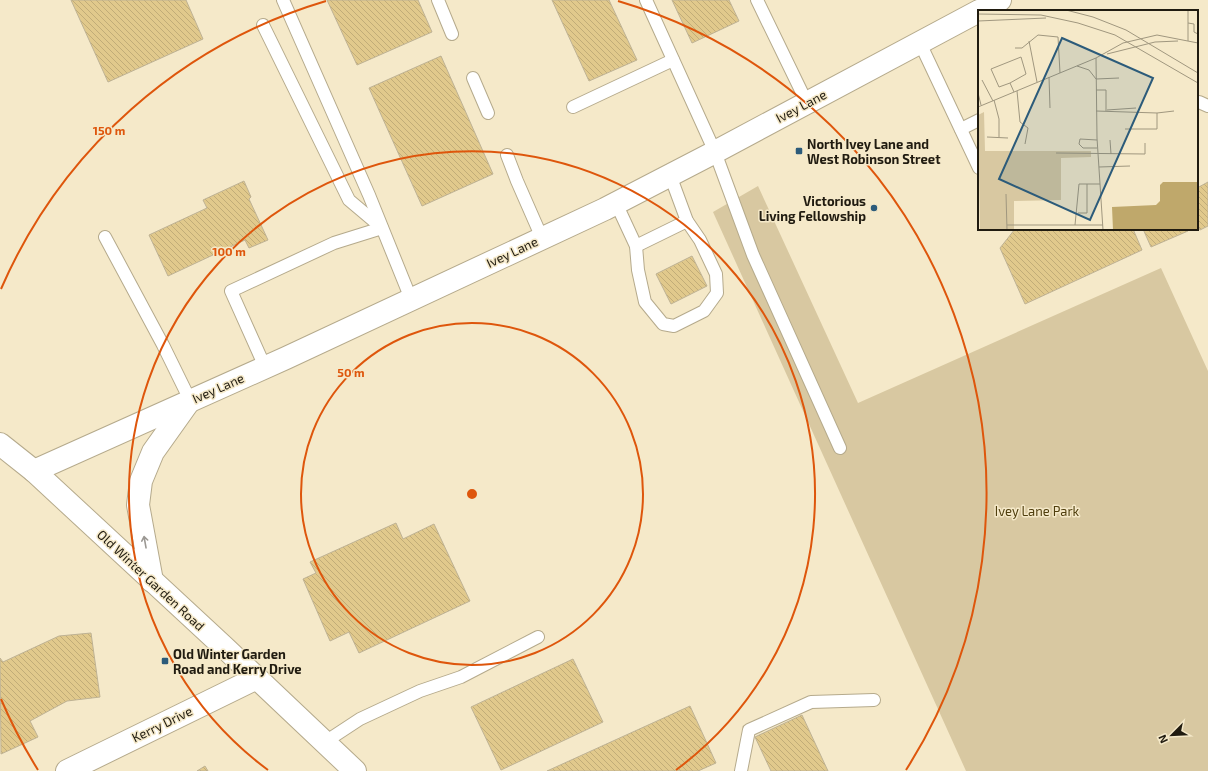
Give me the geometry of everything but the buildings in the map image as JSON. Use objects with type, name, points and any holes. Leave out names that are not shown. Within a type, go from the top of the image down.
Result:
[{"type":"street","name":"Ivey Lane","points":[[981,10],[1000,0]]},
{"type":"street","name":"Ivey Lane","points":[[34,471],[265,367],[616,203],[715,152],[978,12]]},
{"type":"street","points":[[152,581],[138,505],[141,481],[153,452],[190,400]]},
{"type":"street","name":"Old Winter Garden Road","points":[[0,432],[34,471]]},
{"type":"street","name":"Old Winter Garden Road","points":[[0,444],[34,471],[355,771]]},
{"type":"street","name":"Kerry Drive","points":[[67,771],[257,678]]},
{"type":"lane","points":[[283,0],[369,195],[411,299]]},
{"type":"lane","points":[[438,0],[452,34]]},
{"type":"lane","points":[[646,0],[715,152],[753,255],[840,448]]},
{"type":"lane","points":[[757,0],[807,102]]},
{"type":"lane","points":[[263,25],[349,200],[382,228]]},
{"type":"lane","points":[[920,43],[978,166]]},
{"type":"lane","points":[[573,107],[673,60]]},
{"type":"lane","points":[[473,78],[488,113]]},
{"type":"lane","points":[[961,129],[978,120]]},
{"type":"lane","points":[[507,155],[542,238]]},
{"type":"lane","points":[[616,203],[636,246],[638,270],[645,302],[663,324],[674,326],[704,312],[717,293],[716,274],[700,240],[687,221],[670,175]]},
{"type":"lane","points":[[636,246],[687,221]]},
{"type":"lane","points":[[265,367],[231,291],[334,243],[382,228]]},
{"type":"lane","points":[[105,237],[163,345],[190,400]]},
{"type":"lane","points":[[325,742],[360,719],[420,691],[461,677],[538,637]]},
{"type":"lane","points":[[741,771],[749,730],[811,702],[874,700]]},
{"type":"green space","name":"Ivey Lane Park","points":[[758,186],[858,403],[1161,268],[1208,371],[1208,771],[966,771],[713,212]]},
{"type":"place","name":"North Ivey Lane and West Robinson Street","points":[[799,151]]},
{"type":"place","name":"Victorious Living Fellowship","points":[[874,208]]},
{"type":"place","name":"Old Winter Garden Road and Kerry Drive","points":[[165,661]]}]
